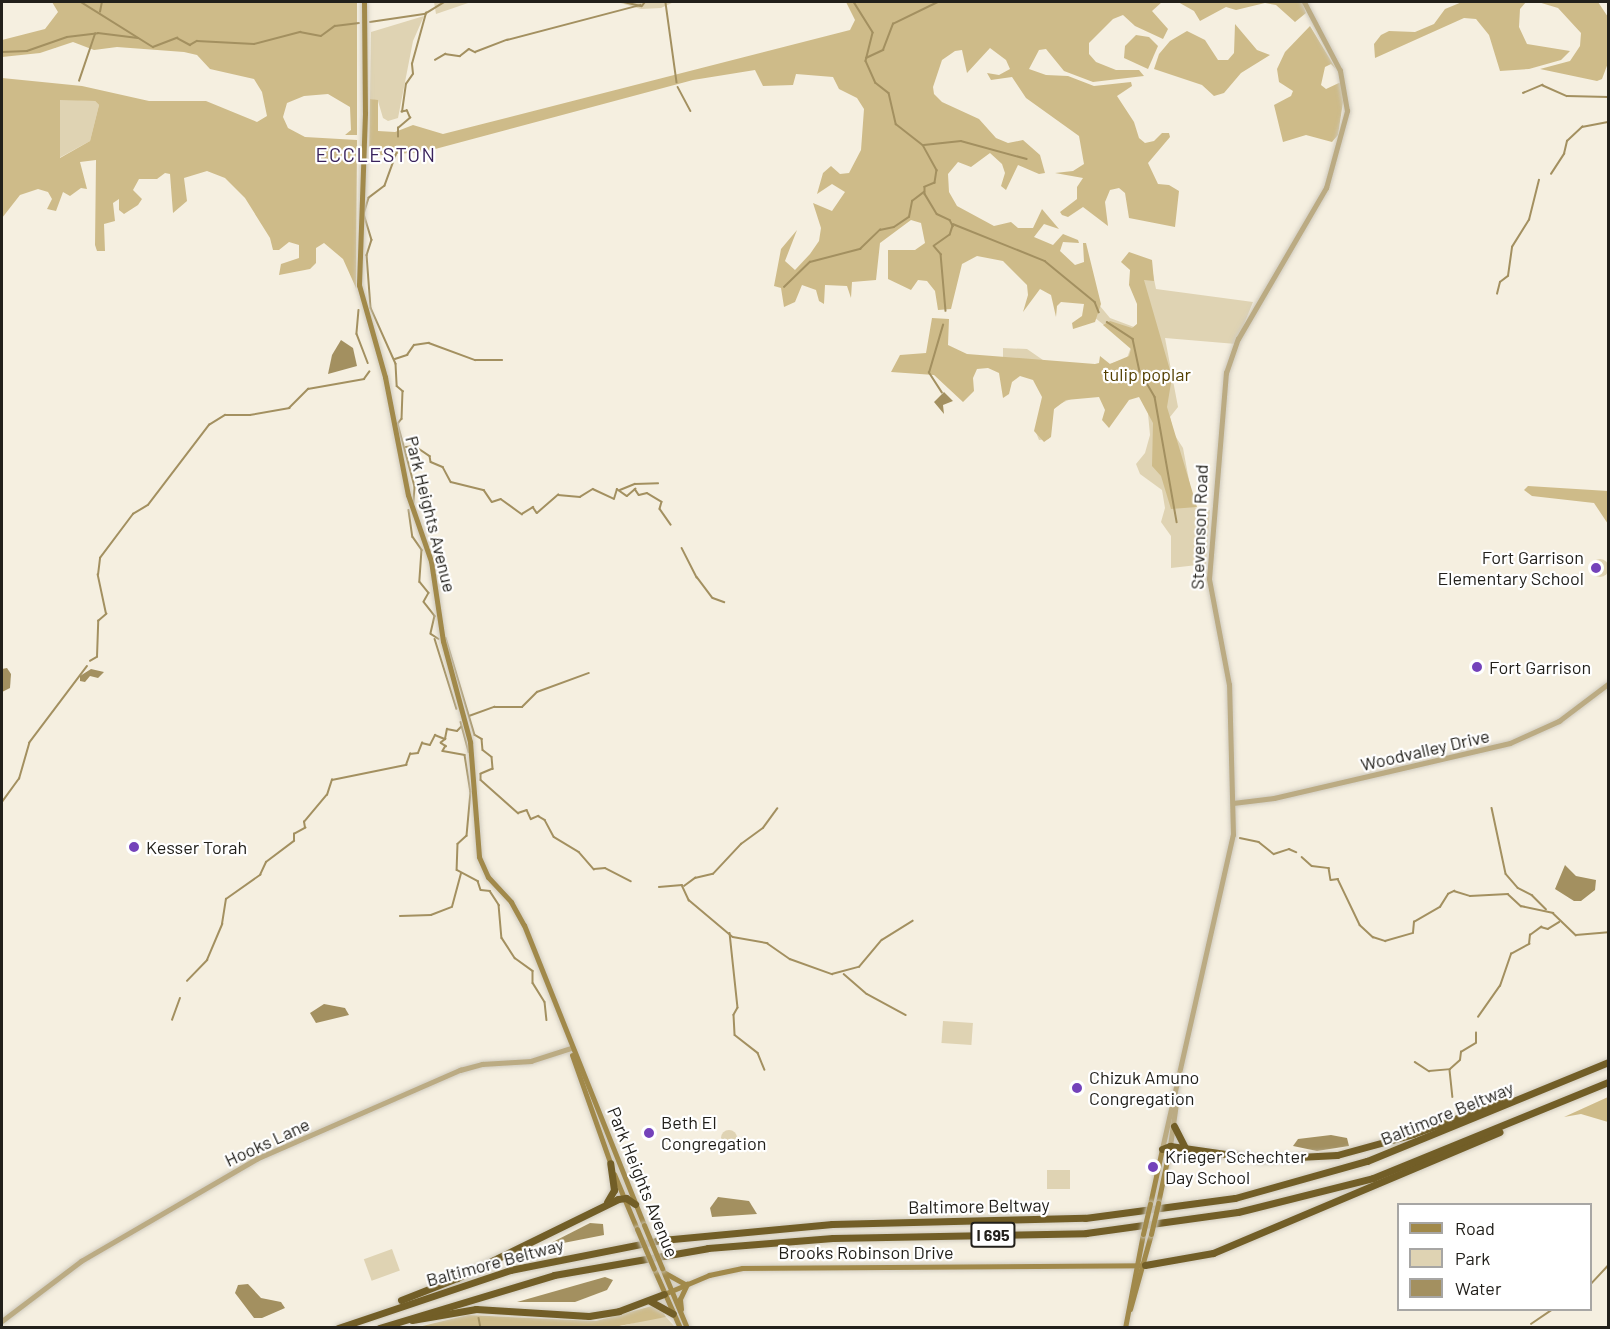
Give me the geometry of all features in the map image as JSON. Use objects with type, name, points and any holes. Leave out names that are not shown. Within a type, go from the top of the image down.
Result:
[{"type":"highway","name":"Baltimore Beltway","points":[[338,1328],[369,1315],[510,1270],[628,1245],[705,1234],[832,1224],[1085,1218],[1235,1198],[1366,1161],[1608,1062]]},
{"type":"highway","points":[[1162,1149],[1170,1146],[1260,1159],[1337,1155],[1422,1131],[1570,1079]]},
{"type":"highway","name":"Baltimore Beltway","points":[[380,1328],[554,1275],[708,1248],[833,1238],[1086,1233],[1238,1212],[1373,1178],[1608,1082]]},
{"type":"highway","points":[[1141,1265],[1184,1260],[1223,1249],[1456,1152],[1595,1088]]},
{"type":"highway","points":[[1174,1126],[1179,1142],[1187,1149]]},
{"type":"highway","points":[[603,1205],[614,1190],[610,1163]]},
{"type":"highway","points":[[369,1315],[457,1278],[603,1205],[623,1198],[635,1204]]},
{"type":"highway","points":[[380,1328],[449,1311],[589,1316],[648,1301],[668,1292]]},
{"type":"highway","points":[[648,1301],[660,1304],[673,1314]]},
{"type":"main road","name":"Park Heights Avenue","points":[[364,2],[365,113],[359,285],[385,376],[408,495],[431,561],[443,641],[470,742],[479,857],[488,877],[520,916],[571,1048],[662,1270],[673,1314],[684,1326]]},
{"type":"main road","name":"Park Heights Avenue","points":[[571,1048],[579,1082],[623,1198],[654,1269],[684,1326]]},
{"type":"main road","points":[[579,1082],[593,1098],[593,1120]]},
{"type":"main road","name":"Stevenson Road","points":[[1125,1328],[1128,1310],[1151,1234],[1170,1146]]},
{"type":"main road","name":"Stevenson Road","points":[[1141,1265],[1143,1234],[1162,1149]]},
{"type":"main road","name":"Brooks Robinson Drive","points":[[668,1292],[717,1272],[755,1268],[1141,1265]]},
{"type":"main road","points":[[662,1270],[687,1284],[680,1299],[684,1326]]},
{"type":"street","name":"Stevenson Road","points":[[1162,1149],[1233,835],[1229,685],[1209,579],[1226,373],[1238,339],[1326,188],[1347,111],[1340,71],[1304,2]]},
{"type":"street","name":"Woodvalley Drive","points":[[1233,803],[1274,798],[1510,743],[1560,721],[1608,684]]},
{"type":"street","name":"Hooks Lane","points":[[2,1321],[81,1261],[249,1162],[460,1070],[493,1063],[531,1061],[571,1048]]},
{"type":"street","name":"Stevenson Road","points":[[1170,1146],[1178,1085]]},
{"type":"green space","points":[[52,2],[357,2],[357,135],[345,135],[351,130],[350,107],[328,94],[304,96],[287,103],[283,117],[288,128],[305,137],[357,140],[356,288],[343,259],[324,243],[316,248],[316,263],[310,269],[279,275],[281,264],[299,258],[299,245],[289,242],[279,250],[273,250],[270,238],[245,198],[225,178],[207,171],[184,178],[187,201],[173,213],[170,174],[165,173],[157,179],[139,179],[133,190],[142,199],[138,205],[124,214],[119,210],[119,199],[113,203],[115,221],[104,224],[105,251],[97,251],[95,245],[96,160],[80,162],[87,189],[81,188],[70,196],[63,192],[56,211],[47,209],[52,199],[48,192],[38,189],[20,195],[2,218],[2,78],[82,86],[149,101],[206,101],[257,122],[267,116],[262,92],[254,79],[210,69],[197,55],[184,52],[117,47],[94,50],[73,42],[40,53],[2,57],[2,40],[45,29],[58,12]],"holes":[[[60,100],[95,101],[99,105],[90,141],[60,158]]]},
{"type":"green space","points":[[434,2],[471,2],[436,14]]},
{"type":"green space","points":[[617,2],[674,2],[661,8],[641,9]]},
{"type":"green space","points":[[846,2],[1162,2],[1152,11],[1168,29],[1163,39],[1135,26],[1123,15],[1113,19],[1089,43],[1089,54],[1096,62],[1116,70],[1139,70],[1144,76],[1093,82],[1064,71],[1046,49],[1039,50],[1029,69],[1046,75],[1068,76],[1094,86],[1131,82],[1132,86],[1117,96],[1134,122],[1139,138],[1145,143],[1154,141],[1162,133],[1169,133],[1170,137],[1148,163],[1158,184],[1169,185],[1179,191],[1175,227],[1129,218],[1125,193],[1119,188],[1110,190],[1105,202],[1108,226],[1083,207],[1068,217],[1062,215],[1060,212],[1077,199],[1077,187],[1083,178],[1055,173],[1073,171],[1084,164],[1079,136],[1026,98],[1012,77],[991,80],[987,73],[999,75],[1010,69],[1006,60],[990,48],[967,73],[962,50],[955,51],[942,60],[933,87],[934,94],[942,102],[979,119],[996,138],[1008,143],[1023,140],[1040,155],[1045,173],[1039,174],[1018,165],[1006,190],[1001,186],[1005,173],[1002,164],[990,153],[971,167],[958,162],[948,174],[949,192],[957,206],[994,226],[1011,222],[1018,228],[1033,228],[1042,209],[1059,229],[1044,224],[1034,237],[1053,245],[1063,234],[1078,240],[1079,243],[1063,242],[1060,251],[1075,265],[1084,262],[1083,243],[1086,243],[1101,304],[1095,322],[1073,329],[1072,323],[1082,316],[1084,304],[1061,302],[1057,306],[1056,317],[1051,295],[1040,289],[1023,312],[1028,295],[1027,285],[1003,261],[977,256],[962,264],[951,309],[938,310],[935,291],[927,281],[918,280],[911,290],[888,279],[888,250],[915,250],[925,243],[921,223],[911,220],[880,243],[876,280],[852,282],[851,298],[847,286],[825,285],[824,304],[819,301],[816,290],[802,285],[795,302],[784,307],[781,288],[774,286],[781,249],[797,230],[785,261],[795,270],[810,254],[819,241],[821,228],[813,203],[832,211],[845,192],[832,184],[817,194],[823,173],[831,166],[840,174],[849,173],[861,150],[864,109],[857,98],[839,89],[833,77],[796,74],[793,85],[763,86],[755,70],[693,80],[424,152],[369,156],[370,99],[378,100],[378,131],[395,132],[413,125],[443,134],[850,30],[855,20]]},
{"type":"green space","points":[[1178,2],[1302,2],[1306,13],[1295,22],[1276,5],[1265,3],[1236,10],[1226,7],[1200,21],[1194,11]]},
{"type":"green space","points":[[1462,2],[1526,2],[1520,9],[1519,27],[1527,44],[1570,51],[1561,60],[1529,69],[1500,71],[1489,35],[1476,19],[1464,18],[1375,58],[1374,44],[1381,35],[1389,31],[1415,32],[1434,24],[1445,9]]},
{"type":"green space","points":[[1538,2],[1598,2],[1608,17],[1608,63],[1602,79],[1597,81],[1540,69],[1570,61],[1580,46],[1581,33],[1558,8]]},
{"type":"green space","points":[[424,16],[413,41],[398,118],[388,121],[383,118],[378,101],[370,99],[371,32]]},
{"type":"green space","points":[[1235,24],[1257,50],[1270,55],[1241,73],[1224,93],[1214,96],[1202,85],[1154,69],[1159,54],[1170,41],[1187,31],[1205,40],[1218,60],[1228,60],[1234,53]]},
{"type":"green space","points":[[1310,26],[1336,69],[1331,64],[1325,67],[1321,85],[1326,89],[1341,82],[1343,102],[1338,135],[1332,142],[1306,135],[1283,142],[1274,105],[1291,96],[1293,91],[1279,82],[1277,69],[1285,52]]},
{"type":"green space","points":[[1136,35],[1149,37],[1158,46],[1148,69],[1124,58],[1125,46]]},
{"type":"green space","points":[[60,99],[95,101],[99,105],[90,141],[59,158]]},
{"type":"green space","name":"tulip poplar","points":[[1129,252],[1152,260],[1154,281],[1144,280],[1172,377],[1167,407],[1197,507],[1171,509],[1161,476],[1152,466],[1153,423],[1139,397],[1129,400],[1109,428],[1102,420],[1105,410],[1099,397],[1066,400],[1054,409],[1051,437],[1044,442],[1034,431],[1042,397],[1033,380],[1020,376],[1012,382],[1009,394],[1003,398],[999,373],[988,368],[977,369],[973,378],[974,391],[963,402],[934,375],[891,372],[900,355],[926,353],[932,318],[949,319],[948,345],[967,354],[1095,364],[1099,363],[1100,356],[1110,364],[1129,356],[1131,349],[1103,325],[1110,321],[1132,328],[1137,324],[1137,304],[1129,285],[1130,270],[1121,262]]},
{"type":"green space","points":[[1152,269],[1156,289],[1253,302],[1236,344],[1165,338],[1178,407],[1170,417],[1174,434],[1183,448],[1194,507],[1210,510],[1206,564],[1171,568],[1171,536],[1161,522],[1165,508],[1162,490],[1140,474],[1136,464],[1145,453],[1150,435],[1147,403],[1140,394],[1085,393],[1057,405],[1051,413],[1049,439],[1039,440],[1035,430],[1046,402],[1043,377],[1003,371],[1003,348],[1027,349],[1069,378],[1127,358],[1131,347],[1094,317],[1100,306],[1110,318],[1134,327],[1139,322],[1136,278]]},
{"type":"green space","points":[[1528,486],[1608,491],[1608,524],[1594,503],[1532,496],[1524,490]]},
{"type":"green space","points":[[1600,559],[1606,562],[1609,568],[1606,574],[1600,577],[1594,574],[1591,568],[1594,562]]},
{"type":"green space","points":[[943,1021],[973,1023],[971,1045],[941,1043]]},
{"type":"green space","points":[[1608,1097],[1608,1122],[1581,1114],[1564,1117]]},
{"type":"green space","points":[[729,1130],[737,1138],[729,1146],[721,1138]]},
{"type":"green space","points":[[1047,1170],[1070,1170],[1070,1189],[1047,1189]]},
{"type":"green space","points":[[392,1249],[400,1271],[372,1281],[364,1259]]},
{"type":"green space","points":[[652,1306],[661,1309],[666,1317],[614,1327],[414,1328],[468,1315],[596,1321]]},
{"type":"green space","points":[[666,1317],[675,1327],[614,1328],[652,1318]]},
{"type":"water","points":[[341,340],[353,348],[357,366],[328,374],[332,355]]},
{"type":"water","points":[[944,392],[953,401],[943,405],[944,414],[934,402]]},
{"type":"water","points":[[7,668],[11,674],[10,688],[2,692],[2,669]]},
{"type":"water","points":[[91,669],[104,672],[98,678],[90,676],[85,682],[80,681],[80,676]]},
{"type":"water","points":[[1565,865],[1576,876],[1596,880],[1595,890],[1581,901],[1574,901],[1555,889]]},
{"type":"water","points":[[324,1004],[345,1008],[349,1015],[316,1023],[310,1013]]},
{"type":"water","points":[[1331,1135],[1347,1138],[1349,1146],[1317,1151],[1293,1146],[1298,1139]]},
{"type":"water","points":[[718,1197],[749,1201],[757,1214],[712,1217],[710,1208]]},
{"type":"water","points":[[590,1223],[603,1224],[604,1235],[543,1247]]},
{"type":"water","points":[[605,1277],[613,1280],[607,1290],[575,1302],[517,1302]]},
{"type":"water","points":[[248,1284],[261,1298],[281,1302],[285,1308],[262,1318],[254,1318],[235,1293],[238,1285]]},
{"type":"waterway","points":[[81,2],[153,47],[177,38],[190,45],[197,41],[254,44],[300,32],[321,36],[335,26],[359,23]]},
{"type":"waterway","points":[[100,12],[102,2]]},
{"type":"waterway","points":[[370,22],[425,14],[444,2]]},
{"type":"waterway","points":[[624,2],[642,6],[645,2]]},
{"type":"waterway","points":[[659,2],[667,2]]},
{"type":"waterway","points":[[854,2],[873,33],[866,61],[876,83],[889,93],[896,124],[923,145],[937,170],[935,183],[925,187],[925,194],[937,214],[950,220],[953,226],[950,235],[934,246],[941,254],[946,311]]},
{"type":"waterway","points":[[866,58],[883,50],[893,24],[938,2]]},
{"type":"waterway","points":[[666,3],[677,82]]},
{"type":"waterway","points":[[435,60],[445,54],[460,56],[469,49],[475,52],[507,40],[640,5]]},
{"type":"waterway","points":[[398,137],[398,128],[410,118],[407,111],[402,112],[406,84],[413,74],[412,64],[426,13]]},
{"type":"waterway","points":[[2,52],[27,51],[67,37],[98,33],[138,38]]},
{"type":"waterway","points":[[79,81],[95,34]]},
{"type":"waterway","points":[[1523,93],[1542,85],[1567,96],[1608,97]]},
{"type":"waterway","points":[[678,87],[691,111]]},
{"type":"waterway","points":[[1551,174],[1564,154],[1567,141],[1582,127],[1608,122]]},
{"type":"waterway","points":[[924,145],[961,141],[1027,159]]},
{"type":"waterway","points":[[398,150],[385,186],[369,198],[364,214],[372,240],[367,255],[371,308],[396,364],[397,386],[403,391],[402,419],[398,424],[415,487],[414,503]]},
{"type":"waterway","points":[[1497,294],[1500,282],[1508,276],[1512,247],[1529,220],[1539,180]]},
{"type":"waterway","points":[[784,287],[810,262],[860,249],[880,230],[894,227],[909,217],[912,201],[924,192]]},
{"type":"waterway","points":[[953,224],[1045,261],[1095,302],[1099,312]]},
{"type":"waterway","points":[[359,310],[357,334],[368,363]]},
{"type":"waterway","points":[[1107,322],[1133,339],[1140,371],[1155,397],[1177,522]]},
{"type":"waterway","points":[[942,393],[929,373],[943,325]]},
{"type":"waterway","points":[[395,359],[407,355],[414,345],[429,343],[475,360],[502,360]]},
{"type":"waterway","points":[[90,661],[97,657],[98,621],[106,614],[98,575],[100,558],[133,514],[148,505],[209,425],[225,415],[250,415],[289,408],[308,389],[364,379],[369,372]]},
{"type":"waterway","points":[[406,447],[415,446],[430,456],[431,462],[443,467],[451,482],[484,490],[492,502],[501,499],[522,514],[533,507],[537,513],[558,495],[580,497],[593,489],[614,499],[617,489],[627,496],[635,489],[639,495],[647,493],[662,502],[660,509],[671,525]]},
{"type":"waterway","points":[[620,490],[635,484],[658,483]]},
{"type":"waterway","points":[[409,510],[413,537],[422,550],[420,582],[429,593],[424,602],[435,616],[431,634],[439,639]]},
{"type":"waterway","points":[[682,548],[697,577],[713,598],[724,602]]},
{"type":"waterway","points":[[446,638],[475,735],[482,739],[483,750],[492,757],[493,769],[481,774],[481,780],[518,813],[527,810],[531,819],[538,816],[545,820],[554,837],[579,852],[594,869],[605,868],[631,881]]},
{"type":"waterway","points":[[435,639],[457,709]]},
{"type":"waterway","points":[[2,802],[19,779],[29,743],[87,666]]},
{"type":"waterway","points":[[469,716],[494,707],[522,707],[537,692],[589,673]]},
{"type":"waterway","points":[[461,722],[469,752]]},
{"type":"waterway","points":[[187,981],[207,960],[222,924],[226,899],[260,875],[266,862],[294,841],[294,834],[305,828],[304,822],[327,795],[332,780],[406,765],[410,754],[418,753],[422,743],[430,745],[435,735],[445,739],[447,729],[457,731],[461,727]]},
{"type":"waterway","points":[[446,739],[441,743],[446,746],[443,751],[465,755],[471,792],[467,836],[458,844],[457,870],[478,881],[481,890],[490,891],[499,905],[502,938],[515,958],[533,971],[533,983],[545,1002],[547,1020]]},
{"type":"waterway","points":[[1492,808],[1506,874],[1518,888],[1532,895],[1546,909]]},
{"type":"waterway","points":[[684,886],[695,878],[713,874],[741,844],[763,828],[777,809]]},
{"type":"waterway","points":[[1240,838],[1259,842],[1274,854],[1289,849],[1296,852]]},
{"type":"waterway","points":[[1302,857],[1312,866],[1329,868],[1331,880],[1338,879],[1360,925],[1373,937],[1385,941],[1413,933],[1414,922],[1440,907],[1448,894],[1454,891],[1470,896],[1508,894],[1521,906],[1553,913],[1576,935],[1608,932]]},
{"type":"waterway","points":[[400,916],[431,915],[452,907],[461,874]]},
{"type":"waterway","points":[[659,887],[682,885],[689,900],[733,937],[767,943],[790,959],[832,974],[859,967],[882,940],[913,921]]},
{"type":"waterway","points":[[1478,1017],[1500,986],[1511,954],[1529,944],[1530,935],[1541,927],[1548,929],[1559,922]]},
{"type":"waterway","points":[[730,933],[738,1008],[734,1015],[735,1035],[758,1053],[765,1070]]},
{"type":"waterway","points":[[844,974],[867,994],[906,1015]]},
{"type":"waterway","points":[[172,1020],[180,998]]},
{"type":"waterway","points":[[1415,1062],[1429,1071],[1450,1069],[1460,1060],[1461,1052],[1476,1043],[1476,1033]]},
{"type":"waterway","points":[[1450,1070],[1453,1097]]},
{"type":"waterway","points":[[1592,1283],[1608,1266]]},
{"type":"waterway","points":[[1531,1324],[1550,1311]]},
{"type":"waterway","points":[[479,1318],[481,1328]]},
{"type":"place","name":"Fort Garrison Elementary School","points":[[1596,568]]},
{"type":"place","name":"Fort Garrison","points":[[1477,667]]},
{"type":"place","name":"Kesser Torah","points":[[134,847]]},
{"type":"place","name":"Chizuk Amuno Congregation","points":[[1077,1088]]},
{"type":"place","name":"Beth El Congregation","points":[[649,1133]]},
{"type":"place","name":"Krieger Schechter Day School","points":[[1153,1167]]},
{"type":"district","name":"ECCLESTON","points":[[376,154]]}]
